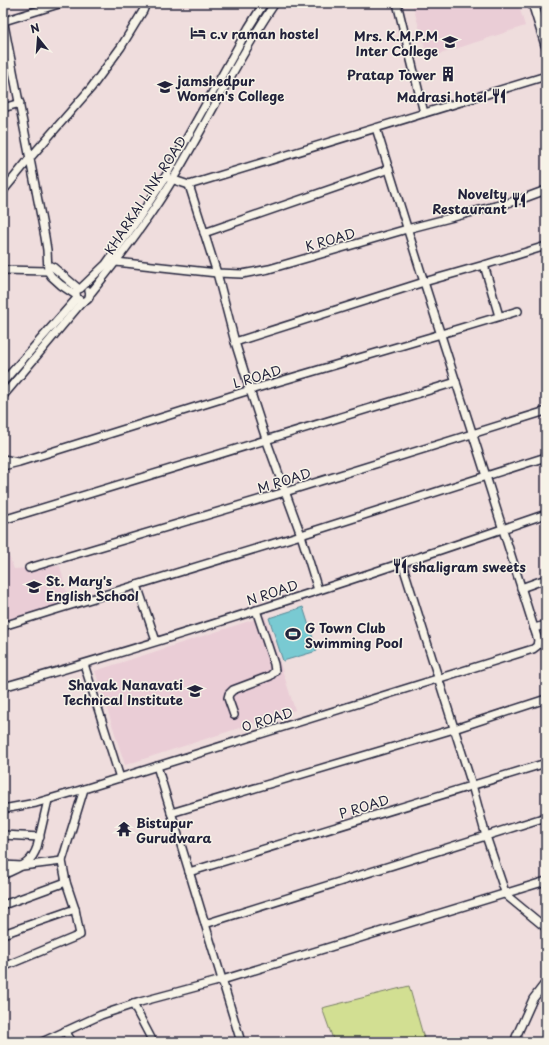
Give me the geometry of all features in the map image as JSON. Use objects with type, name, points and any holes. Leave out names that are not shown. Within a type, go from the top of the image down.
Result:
[{"type":"street","points":[[62,3],[3,20],[5,38],[20,103],[45,237],[48,268],[51,276],[61,285],[79,294]]},
{"type":"street","points":[[3,190],[91,88],[121,47],[143,11],[146,3]]},
{"type":"street","name":"KHARKAI LINK ROAD","points":[[3,382],[106,264],[169,178],[245,34],[264,3]]},
{"type":"street","name":"KHARKAI LINK ROAD","points":[[79,294],[88,300],[90,294],[136,235],[274,3]]},
{"type":"street","points":[[397,3],[424,114]]},
{"type":"street","points":[[533,3],[546,45]]},
{"type":"street","points":[[169,178],[189,185],[546,76]]},
{"type":"street","points":[[3,108],[20,103]]},
{"type":"street","points":[[376,128],[534,628],[546,625]]},
{"type":"street","points":[[204,233],[389,169]]},
{"type":"street","points":[[189,185],[217,274],[235,342],[250,390],[301,535],[318,590]]},
{"type":"street","name":"K ROAD","points":[[116,262],[217,274],[242,274],[269,269],[407,229],[519,200],[546,190]]},
{"type":"street","points":[[235,342],[424,282],[546,246]]},
{"type":"street","points":[[484,265],[499,316]]},
{"type":"street","points":[[3,270],[48,268]]},
{"type":"street","points":[[3,396],[79,294],[87,289],[90,294]]},
{"type":"street","name":"L ROAD","points":[[3,466],[250,390],[518,311]]},
{"type":"street","points":[[3,520],[456,382]]},
{"type":"street","name":"M ROAD","points":[[29,568],[286,492],[546,411]]},
{"type":"street","points":[[3,626],[301,535],[546,457]]},
{"type":"street","points":[[3,459],[19,462]]},
{"type":"street","name":"N ROAD","points":[[3,687],[84,664],[256,610],[402,563],[546,514]]},
{"type":"street","points":[[402,563],[472,785],[486,836],[506,895],[546,928]]},
{"type":"street","points":[[521,588],[546,579]]},
{"type":"street","points":[[137,585],[156,641]]},
{"type":"street","points":[[234,715],[228,698],[229,694],[233,690],[270,676],[274,671],[274,664],[256,610]]},
{"type":"street","name":"O ROAD","points":[[3,809],[48,800],[532,649],[537,646],[538,640],[534,628]]},
{"type":"street","points":[[84,664],[120,778]]},
{"type":"street","points":[[171,812],[454,729],[546,699]]},
{"type":"street","name":"P ROAD","points":[[189,872],[546,763]]},
{"type":"street","points":[[157,766],[241,1042]]},
{"type":"street","points":[[3,967],[80,935],[75,909],[66,882],[62,861],[84,789]]},
{"type":"street","points":[[3,875],[30,861],[35,854],[48,800]]},
{"type":"street","points":[[206,924],[546,817]]},
{"type":"street","points":[[3,835],[40,837]]},
{"type":"street","points":[[3,865],[22,866],[62,861]]},
{"type":"street","points":[[42,1042],[101,1015],[133,1004],[222,980],[546,881]]},
{"type":"street","points":[[3,905],[66,882]]},
{"type":"street","points":[[3,934],[75,909]]},
{"type":"street","points":[[516,1042],[516,1037],[533,999],[546,982]]},
{"type":"street","points":[[133,1004],[153,1042]]},
{"type":"street","points":[[65,1031],[72,1042]]},
{"type":"shaded area","name":"Mrs. K.M.P.M Inter College","points":[[412,3],[518,3],[525,26],[428,58]]},
{"type":"shaded area","name":"St. Mary's English School","points":[[3,541],[14,569],[60,566],[70,605],[3,627]]},
{"type":"shaded area","name":"Shavak Nanavati Technical Institute","points":[[265,616],[295,710],[125,765],[95,671]]},
{"type":"green space","points":[[409,986],[425,1042],[334,1042],[322,1008]]},
{"type":"water","name":"G Town Club Swimming Pool","points":[[303,607],[317,651],[283,661],[269,618]]},
{"type":"place","name":"c.v raman hostel","points":[[198,33]]},
{"type":"place","name":"Mrs. K.M.P.M Inter College","points":[[450,42]]},
{"type":"place","name":"Pratap Tower","points":[[448,74]]},
{"type":"place","name":"jamshedpur Women's College","points":[[165,87]]},
{"type":"place","name":"Madrasi hotel","points":[[499,96]]},
{"type":"place","name":"Novelty Restaurant","points":[[519,200]]},
{"type":"place","name":"shaligram sweets","points":[[400,566]]},
{"type":"place","name":"St. Mary's English School","points":[[34,587]]},
{"type":"place","name":"G Town Club Swimming Pool","points":[[293,634]]},
{"type":"place","name":"Shavak Nanavati Technical Institute","points":[[195,691]]},
{"type":"place","name":"Bistupur Gurudwara","points":[[124,829]]}]
